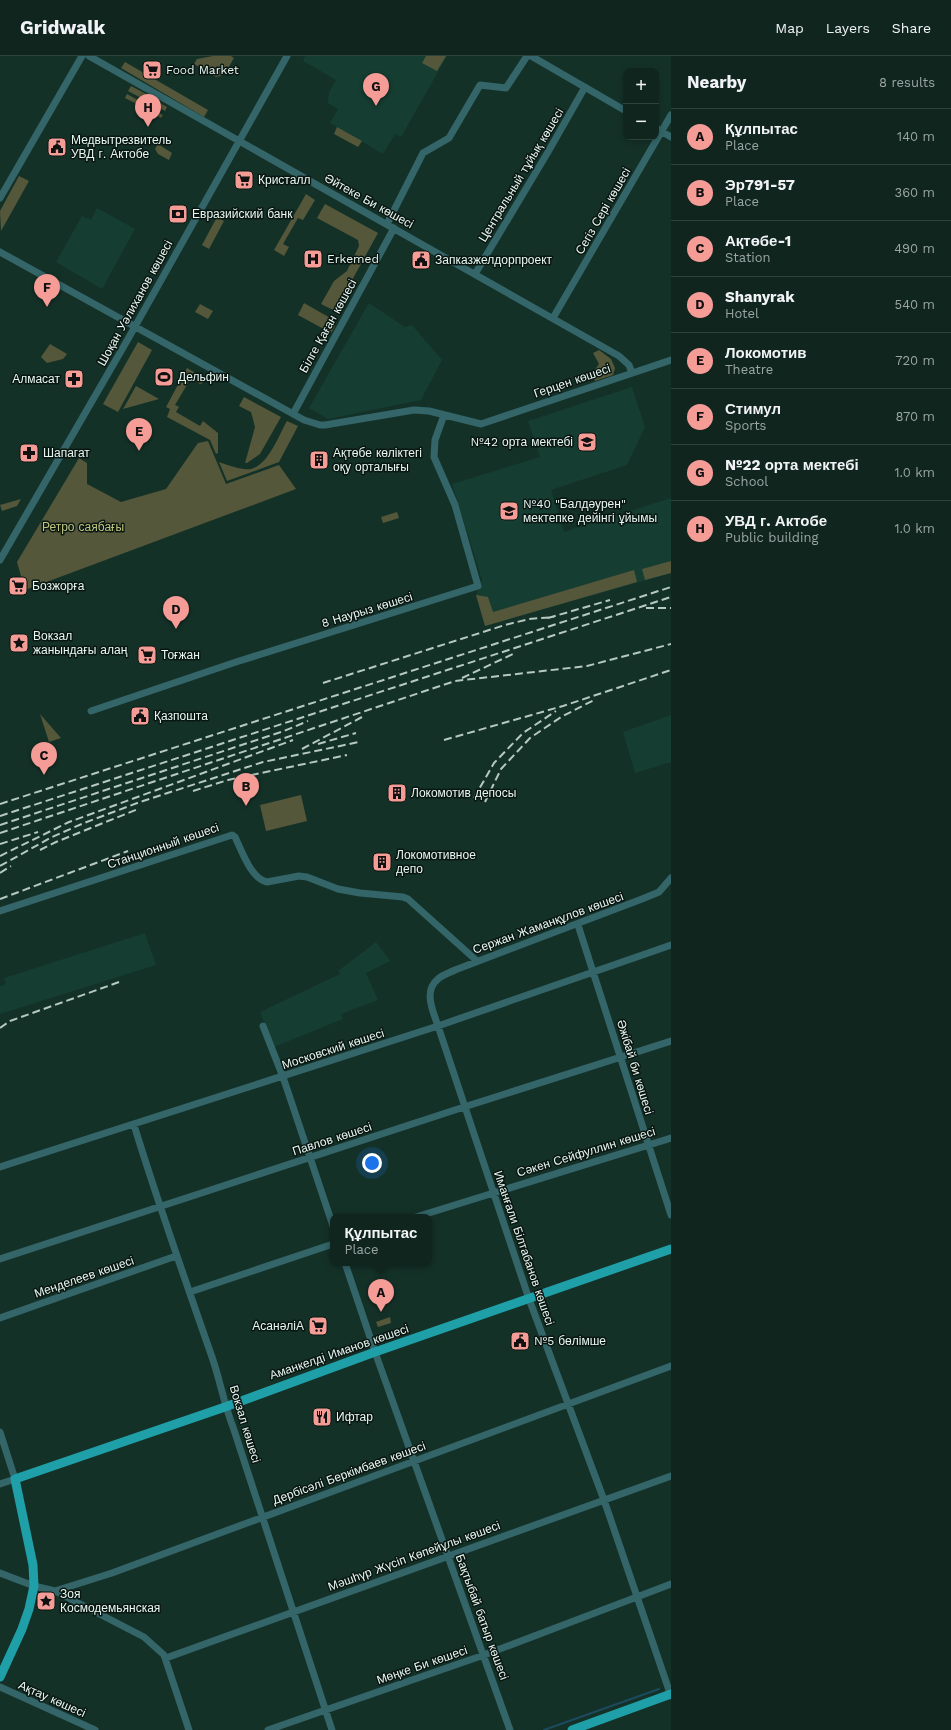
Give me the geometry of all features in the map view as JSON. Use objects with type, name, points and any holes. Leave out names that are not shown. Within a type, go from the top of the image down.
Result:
[{"type":"main road","name":"Аманкелді Иманов көшесі","points":[[15,1478],[225,1407],[375,1352],[671,1249]]},
{"type":"main road","points":[[0,1677],[22,1629],[29,1609],[34,1586],[33,1565],[15,1478]]},
{"type":"main road","points":[[572,1730],[671,1695]]},
{"type":"street","points":[[0,198],[82,56]]},
{"type":"street","name":"Әйтеке Би көшесі","points":[[89,56],[619,356],[630,365],[632,373]]},
{"type":"street","name":"Шоқан Уәлиханов көшесі","points":[[0,560],[134,328],[287,56]]},
{"type":"street","points":[[387,224],[423,153],[449,138],[480,85],[506,88],[527,56]]},
{"type":"street","points":[[531,56],[623,109]]},
{"type":"street","name":"Центральный тұйық көшесі","points":[[475,274],[585,87]]},
{"type":"street","name":"Сегіз Сері көшесі","points":[[659,130],[671,115]]},
{"type":"street","points":[[659,130],[671,137]]},
{"type":"street","name":"Сегіз Сері көшесі","points":[[553,318],[653,140]]},
{"type":"street","name":"Білге Қаған көшесі","points":[[292,414],[394,228]]},
{"type":"street","points":[[0,252],[134,328],[304,420],[320,425],[414,410],[429,411],[444,415]]},
{"type":"street","name":"Герцен көшесі","points":[[444,415],[481,424],[671,360]]},
{"type":"street","name":"8 Наурыз көшесі","points":[[91,711],[236,662],[478,586],[455,505],[434,457],[436,440],[444,415]]},
{"type":"street","name":"Станционный көшесі","points":[[0,912],[232,835],[257,878],[267,882],[299,876],[338,889],[360,893],[403,897],[408,899],[477,961]]},
{"type":"street","name":"Сержан Жаманқұлов көшесі","points":[[432,986],[438,979],[477,961],[578,925],[659,892],[671,878]]},
{"type":"street","name":"Әжібай би көшесі","points":[[578,925],[671,1215]]},
{"type":"street","name":"Московский көшесі","points":[[0,1167],[438,1026],[671,945]]},
{"type":"street","name":"Иманғали Білтабанов көшесі","points":[[432,986],[429,994],[464,1107],[529,1298],[604,1500],[671,1695]]},
{"type":"street","points":[[263,1026],[283,1077],[330,1217]]},
{"type":"street","name":"Павлов көшесі","points":[[0,1259],[310,1157],[671,1041]]},
{"type":"street","name":"Вокзал көшесі","points":[[134,1125],[176,1256],[219,1377],[225,1407],[233,1427],[332,1730]]},
{"type":"street","name":"Сәкен Сейфуллин көшесі","points":[[425,1214],[671,1138]]},
{"type":"street","points":[[190,1292],[330,1245]]},
{"type":"street","name":"Менделеев көшесі","points":[[0,1318],[176,1256]]},
{"type":"street","name":"Бақтыбай батыр көшесі","points":[[346,1266],[375,1352],[510,1730]]},
{"type":"street","name":"Дербісәлі Беркімбаев көшесі","points":[[55,1591],[112,1573],[262,1516],[671,1366]]},
{"type":"street","points":[[0,1432],[15,1478],[0,1484]]},
{"type":"street","name":"Мәшһүр Жүсіп Көпейұлы көшесі","points":[[166,1658],[671,1476]]},
{"type":"street","points":[[0,1573],[34,1586],[55,1591],[144,1637],[166,1658],[189,1730]]},
{"type":"street","name":"Мөңке Би көшесі","points":[[268,1730],[324,1709],[484,1655],[636,1596],[671,1584]]},
{"type":"street","name":"Ақтау көшесі","points":[[0,1687],[95,1730]]},
{"type":"shaded area","points":[[305,56],[447,56],[401,137],[395,134],[383,154],[330,123],[338,109],[328,103],[329,92],[336,80],[303,61]]},
{"type":"shaded area","points":[[97,208],[135,229],[102,289],[56,262],[82,216],[91,220]]},
{"type":"shaded area","points":[[369,303],[405,327],[412,325],[442,360],[421,400],[328,419],[309,408]]},
{"type":"shaded area","points":[[632,387],[645,427],[627,465],[551,490],[564,532],[671,498],[671,573],[485,626],[476,595],[482,580],[452,484],[540,457],[528,421]]},
{"type":"shaded area","points":[[671,715],[671,762],[635,773],[623,732]]},
{"type":"shaded area","points":[[145,933],[156,965],[0,1014],[0,986],[6,984],[4,978]]},
{"type":"shaded area","points":[[376,942],[390,961],[366,973],[378,1000],[341,1014],[343,1019],[274,1047],[260,1012],[340,974],[338,971]]},
{"type":"green space","points":[[213,56],[231,56],[234,58],[224,75],[216,77],[194,64],[197,59]]},
{"type":"green space","points":[[426,56],[446,56],[437,71],[422,63]]},
{"type":"green space","points":[[125,62],[208,110],[204,117],[121,68]]},
{"type":"green space","points":[[131,86],[148,95],[145,100],[128,91]]},
{"type":"green space","points":[[127,94],[143,103],[141,106],[125,98]]},
{"type":"green space","points":[[151,98],[167,107],[165,111],[149,102]]},
{"type":"green space","points":[[146,105],[163,115],[161,118],[144,108]]},
{"type":"green space","points":[[337,127],[362,141],[358,147],[334,134]]},
{"type":"green space","points":[[158,144],[172,153],[169,160],[158,154],[155,149]]},
{"type":"green space","points":[[19,176],[29,181],[1,231],[0,211]]},
{"type":"green space","points":[[306,194],[315,200],[303,220],[298,218],[283,244],[289,247],[284,256],[274,250]]},
{"type":"green space","points":[[325,204],[378,233],[335,311],[321,304],[334,281],[347,271],[359,246],[358,240],[317,218]]},
{"type":"green space","points":[[217,217],[224,221],[209,249],[202,245]]},
{"type":"green space","points":[[304,303],[332,319],[335,326],[331,333],[298,315]]},
{"type":"green space","points":[[200,304],[213,311],[208,319],[195,312]]},
{"type":"green space","points":[[138,342],[152,350],[118,412],[103,404]]},
{"type":"green space","points":[[50,344],[67,354],[63,359],[47,363],[41,357]]},
{"type":"green space","points":[[599,350],[611,359],[615,368],[613,375],[595,381],[592,374],[599,364],[593,353]]},
{"type":"green space","points":[[187,368],[206,379],[200,384],[191,378],[175,405],[179,407],[176,412],[200,426],[203,421],[218,433],[218,453],[216,454],[210,440],[167,417],[170,409],[166,407]]},
{"type":"green space","points":[[136,386],[159,399],[123,409]]},
{"type":"green space","points":[[244,397],[281,417],[260,454],[247,463],[245,463],[255,427],[251,412],[239,406]]},
{"type":"green space","points":[[287,421],[298,426],[279,462],[227,481],[219,462],[244,469],[252,469],[259,465],[265,460]]},
{"type":"green space","name":"Ретро саябағы","points":[[208,441],[226,484],[279,465],[296,489],[25,590],[17,562],[79,458],[87,463],[87,484],[121,502],[166,489],[198,443]]},
{"type":"green space","points":[[21,499],[17,506],[2,511],[0,505]]},
{"type":"green space","points":[[397,512],[399,518],[383,523],[381,517]]},
{"type":"green space","points":[[671,561],[671,573],[645,580],[642,569]]},
{"type":"green space","points":[[634,570],[637,582],[485,626],[476,595],[488,597],[493,612]]},
{"type":"green space","points":[[40,714],[61,738],[49,742]]},
{"type":"green space","points":[[301,795],[307,821],[266,831],[260,805]]},
{"type":"green space","points":[[390,1317],[391,1323],[378,1327],[376,1322]]},
{"type":"waterway","points":[[544,1730],[659,1689]]},
{"type":"railway","points":[[0,804],[671,587]]},
{"type":"railway","points":[[0,816],[671,597]]},
{"type":"railway","points":[[548,618],[610,600]]},
{"type":"railway","points":[[646,608],[671,608]]},
{"type":"railway","points":[[323,683],[505,625],[529,619],[554,617]]},
{"type":"railway","points":[[0,833],[455,681],[587,666],[671,644]]},
{"type":"railway","points":[[462,678],[513,654]]},
{"type":"railway","points":[[444,740],[563,706],[671,670]]},
{"type":"railway","points":[[485,802],[501,769],[530,738],[561,717],[596,699]]},
{"type":"railway","points":[[474,798],[494,763],[523,733],[556,711]]},
{"type":"railway","points":[[302,749],[362,717]]},
{"type":"railway","points":[[0,825],[284,731],[308,721]]},
{"type":"railway","points":[[318,744],[356,733]]},
{"type":"railway","points":[[0,856],[69,822],[293,740]]},
{"type":"railway","points":[[0,866],[52,837],[140,802],[263,762],[359,742]]},
{"type":"railway","points":[[193,791],[228,780],[347,755]]},
{"type":"railway","points":[[40,850],[56,842],[138,809]]},
{"type":"railway","points":[[0,844],[38,832]]},
{"type":"railway","points":[[0,899],[128,851]]},
{"type":"railway","points":[[0,873],[11,866]]},
{"type":"railway","points":[[0,1028],[10,1021],[122,981]]},
{"type":"place","name":"Food Market","points":[[152,70]]},
{"type":"place","name":"№22 орта мектебі","points":[[376,106]]},
{"type":"place","name":"УВД г. Актобе","points":[[148,127]]},
{"type":"place","name":"Медвытрезвитель УВД г. Актобе","points":[[57,147]]},
{"type":"place","name":"Кристалл","points":[[244,180]]},
{"type":"place","name":"Евразийский банк","points":[[178,214]]},
{"type":"place","name":"Erkemed","points":[[313,259]]},
{"type":"place","name":"Запказжелдорпроект","points":[[421,260]]},
{"type":"place","name":"Стимул","points":[[47,307]]},
{"type":"place","name":"Дельфин","points":[[164,377]]},
{"type":"place","name":"Алмасат","points":[[74,379]]},
{"type":"place","name":"№42 орта мектебі","points":[[587,442]]},
{"type":"place","name":"Локомотив","points":[[139,451]]},
{"type":"place","name":"Шапагат","points":[[29,453]]},
{"type":"place","name":"Ақтөбе көліктегі оқу орталығы","points":[[319,460]]},
{"type":"place","name":"№40 \"Балдәурен\" мектепке дейінгі ұйымы","points":[[509,511]]},
{"type":"place","name":"Бозжорға","points":[[18,586]]},
{"type":"place","name":"Shanyrak","points":[[176,629]]},
{"type":"place","name":"Вокзал жанындағы алаң","points":[[19,643]]},
{"type":"place","name":"Тоғжан","points":[[147,655]]},
{"type":"place","name":"Қазпошта","points":[[140,716]]},
{"type":"place","name":"Ақтөбе-1","points":[[44,775]]},
{"type":"place","name":"Локомотив депосы","points":[[397,793]]},
{"type":"place","name":"Эр791-57","points":[[246,806]]},
{"type":"place","name":"Локомотивное депо","points":[[382,862]]},
{"type":"place","name":"Құлпытас","points":[[381,1312]]},
{"type":"place","name":"АсанәліА","points":[[318,1326]]},
{"type":"place","name":"№5 бөлімше","points":[[520,1341]]},
{"type":"place","name":"Ифтар","points":[[322,1417]]},
{"type":"place","name":"Зоя Космодемьянская","points":[[46,1601]]}]
